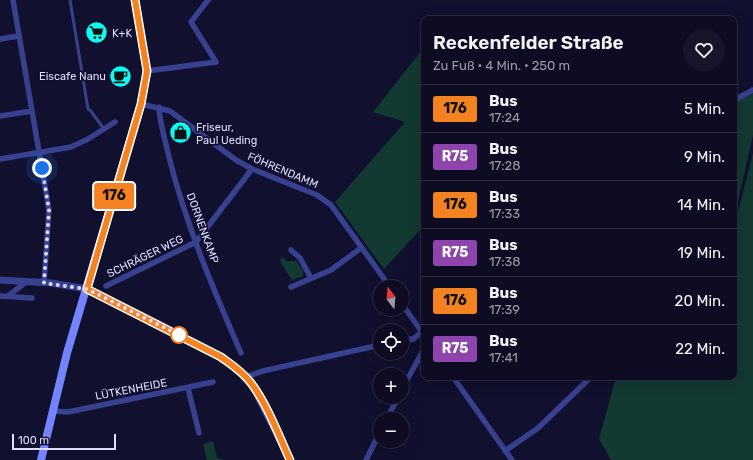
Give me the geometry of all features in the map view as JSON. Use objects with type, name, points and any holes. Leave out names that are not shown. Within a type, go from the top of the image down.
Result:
[{"type":"main road","points":[[41,460],[52,411],[141,104],[147,71],[135,0]]},
{"type":"street","points":[[13,0],[49,210],[44,283]]},
{"type":"street","points":[[147,71],[216,62],[191,22],[208,0]]},
{"type":"street","points":[[0,39],[19,36]]},
{"type":"street","points":[[737,98],[753,90]]},
{"type":"street","name":"FÖHRENDAMM","points":[[141,104],[159,107],[170,111],[236,160],[252,169],[317,195],[331,205],[385,280]]},
{"type":"street","name":"DORNENKAMP","points":[[159,107],[162,128],[177,186],[196,242],[241,353]]},
{"type":"street","points":[[0,116],[32,110]]},
{"type":"street","points":[[0,159],[40,154],[71,147],[115,122]]},
{"type":"street","name":"SCHRÄGER WEG","points":[[106,286],[196,242],[252,169]]},
{"type":"street","points":[[291,287],[331,270],[361,248]]},
{"type":"street","points":[[291,250],[300,258],[311,278]]},
{"type":"street","points":[[0,280],[44,283],[87,289],[221,357],[245,377],[258,394],[290,460]]},
{"type":"street","points":[[8,296],[26,282]]},
{"type":"street","points":[[0,296],[32,298]]},
{"type":"street","points":[[409,314],[421,331]]},
{"type":"street","points":[[409,339],[421,335]]},
{"type":"street","points":[[245,377],[263,371],[373,347]]},
{"type":"street","points":[[409,376],[421,354]]},
{"type":"street","points":[[456,380],[512,460]]},
{"type":"street","points":[[505,451],[538,428],[588,380]]},
{"type":"street","name":"LÜTKENHEIDE","points":[[52,411],[68,412],[213,382]]},
{"type":"street","points":[[188,388],[199,433]]},
{"type":"street","points":[[366,460],[373,446]]},
{"type":"lane","points":[[70,0],[88,109],[104,129]]},
{"type":"green space","points":[[421,51],[421,229],[384,269],[335,202],[405,122],[373,112]]},
{"type":"green space","points":[[753,93],[753,135],[737,205],[737,100]]},
{"type":"green space","points":[[753,153],[753,460],[611,460],[599,439],[615,380],[737,380],[737,216]]},
{"type":"green space","points":[[282,256],[286,261],[296,261],[303,271],[303,276],[292,280],[280,261]]},
{"type":"green space","points":[[213,441],[217,458],[224,460],[207,460],[203,444]]},
{"type":"bus line","name":"176","points":[[135,0],[144,46],[147,71],[141,104],[87,289],[221,357],[236,368],[251,383],[258,394],[290,460]]},
{"type":"place","name":"K+K","points":[[96,33]]},
{"type":"place","name":"Eiscafe Nanu","points":[[121,76]]},
{"type":"place","name":"Friseur, Paul Ueding","points":[[180,133]]},
{"type":"route","points":[[42,168],[49,210],[44,283],[87,289],[180,336],[179,335]]}]
